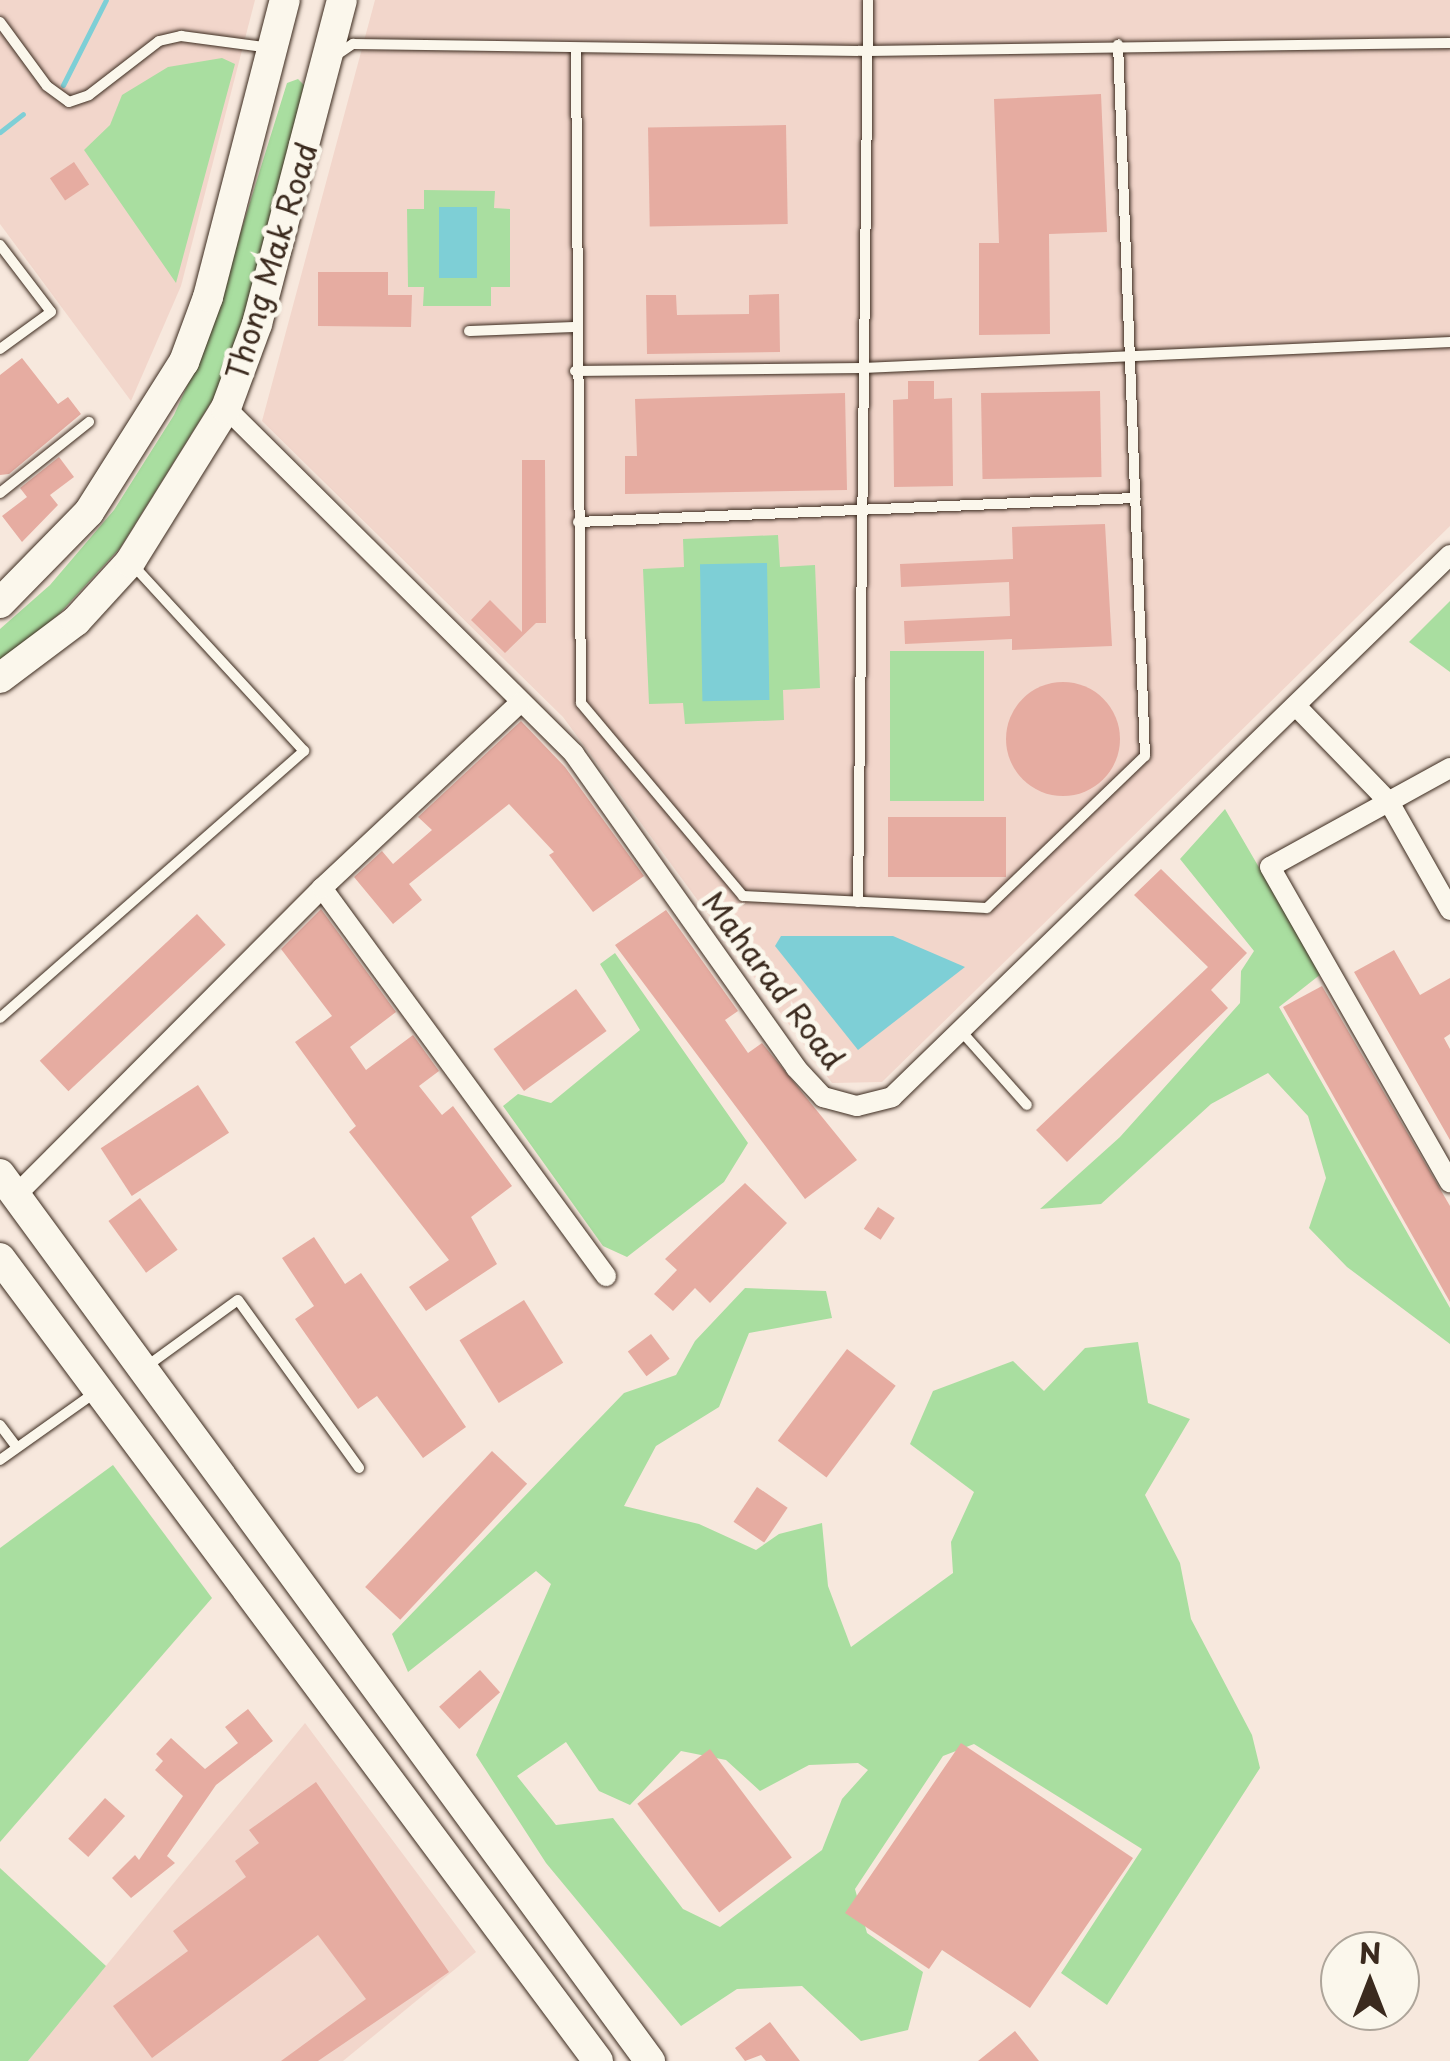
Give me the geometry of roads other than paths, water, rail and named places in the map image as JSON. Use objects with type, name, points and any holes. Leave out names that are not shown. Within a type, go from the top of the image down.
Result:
[{"type":"main road","name":"Thong Mak Road","points":[[0,603],[89,512],[184,362],[208,297],[284,0]]},
{"type":"main road","name":"Thong Mak Road","points":[[0,678],[76,621],[130,562],[226,408],[257,324],[342,0]]},
{"type":"main road","points":[[273,48],[326,61]]},
{"type":"main road","points":[[8,1184],[650,2061]]},
{"type":"main road","points":[[0,1258],[598,2061]]},
{"type":"street","name":"Maharad Road","points":[[226,408],[574,754],[796,1068],[823,1096],[857,1106],[892,1096],[1450,554]]},
{"type":"street","points":[[8,1184],[520,702]]},
{"type":"street","points":[[1296,706],[1389,802],[1450,910]]},
{"type":"street","points":[[1450,768],[1270,867],[1450,1182]]},
{"type":"street","points":[[322,888],[606,1276]]},
{"type":"lane","points":[[858,902],[868,0]]},
{"type":"lane","points":[[0,22],[48,86],[69,102],[89,95],[159,41],[182,36],[273,48]]},
{"type":"lane","points":[[326,61],[352,44],[576,51],[868,51],[1450,43]]},
{"type":"lane","points":[[576,51],[575,372],[582,704],[743,896],[986,908],[1146,756],[1118,46]]},
{"type":"lane","points":[[0,244],[51,312],[0,350]]},
{"type":"lane","points":[[469,330],[575,326]]},
{"type":"lane","points":[[575,372],[863,368],[1450,342]]},
{"type":"lane","points":[[0,493],[89,422]]},
{"type":"lane","points":[[578,522],[1136,498]]},
{"type":"lane","points":[[0,1018],[304,751],[130,562]]},
{"type":"lane","points":[[961,1031],[1028,1105]]},
{"type":"lane","points":[[143,1369],[238,1300],[359,1468]]},
{"type":"lane","points":[[0,1460],[98,1391]]},
{"type":"lane","points":[[0,1425],[16,1446]]},
{"type":"water","points":[[439,207],[477,207],[477,278],[439,278]]},
{"type":"water","points":[[767,563],[769,700],[702,701],[700,564]]},
{"type":"water","points":[[781,936],[893,936],[965,967],[858,1050],[775,946]]},
{"type":"waterway","points":[[63,85],[106,0]]},
{"type":"waterway","points":[[0,132],[23,114]]}]
